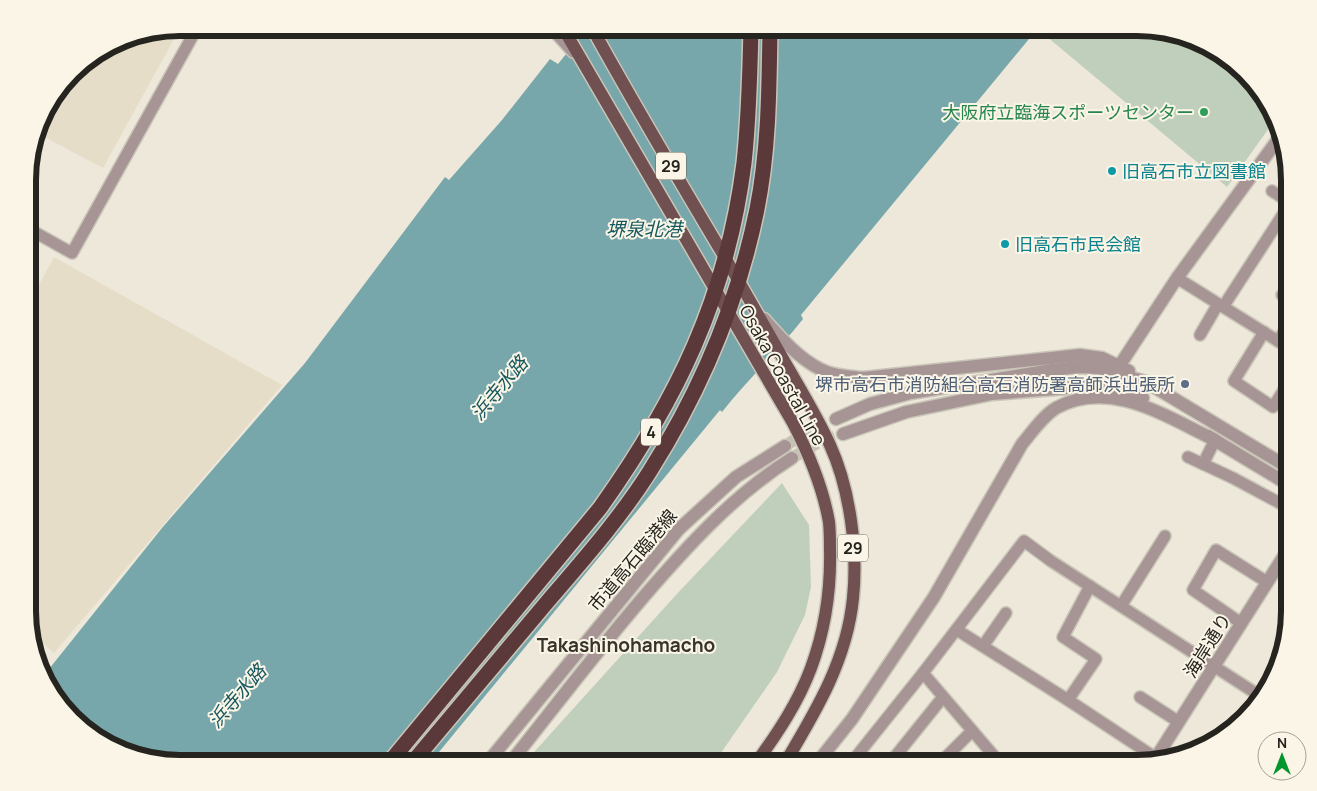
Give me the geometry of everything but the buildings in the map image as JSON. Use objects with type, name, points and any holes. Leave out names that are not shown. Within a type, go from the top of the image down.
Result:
[{"type":"highway","name":"4","points":[[396,755],[600,508],[658,421],[680,378],[714,299],[737,206],[744,163],[751,36]]},
{"type":"highway","name":"4","points":[[419,755],[615,519],[649,473],[677,427],[699,384],[718,343],[732,304],[746,257],[757,208],[768,112],[770,36]]},
{"type":"main road","name":"Osaka Coastal Line","points":[[567,36],[804,444],[822,494],[829,524],[830,581],[824,621],[811,669],[782,726],[762,754]]},
{"type":"main road","name":"Osaka Coastal Line","points":[[596,36],[752,303],[772,333],[831,446],[848,502],[855,563],[853,599],[846,638],[836,670],[815,713],[790,754]]},
{"type":"street","points":[[36,233],[72,253],[193,36]]},
{"type":"street","points":[[560,36],[570,44]]},
{"type":"street","points":[[1106,384],[1177,278],[1276,143]]},
{"type":"street","points":[[1272,191],[1280,197]]},
{"type":"street","points":[[1200,335],[1280,217]]},
{"type":"street","points":[[1177,278],[1278,341],[1280,338]]},
{"type":"street","points":[[1264,332],[1234,381],[1273,407],[1280,396]]},
{"type":"street","points":[[772,333],[798,355],[820,369],[838,375],[863,378],[1080,355],[1102,358],[1117,368],[1146,382],[1280,463]]},
{"type":"street","points":[[836,419],[870,404],[911,393],[1079,367],[1117,368]]},
{"type":"street","points":[[844,434],[906,412],[992,394],[1106,384],[1144,398],[1280,480]]},
{"type":"street","points":[[824,754],[852,718],[934,597],[1022,444],[1039,423],[1056,408],[1079,399],[1104,396],[1134,402],[1215,440]]},
{"type":"street","points":[[1203,464],[1215,440]]},
{"type":"street","name":"市道高石臨港線","points":[[494,755],[679,529],[736,477],[785,446]]},
{"type":"street","points":[[1188,457],[1280,503]]},
{"type":"street","name":"市道高石臨港線","points":[[517,755],[622,621],[689,544],[737,498],[792,458]]},
{"type":"street","points":[[1121,606],[1164,536]]},
{"type":"street","points":[[857,754],[957,630],[1024,541],[1255,693]]},
{"type":"street","points":[[1241,623],[1193,590],[1216,550],[1267,582]]},
{"type":"street","name":"海岸通り","points":[[1161,752],[1280,562]]},
{"type":"street","points":[[1068,700],[1096,659],[1063,637],[1090,586]]},
{"type":"street","points":[[983,646],[1006,613]]},
{"type":"street","points":[[957,630],[1068,700],[1147,754]]},
{"type":"street","points":[[923,673],[992,754]]},
{"type":"street","points":[[897,754],[943,697]]},
{"type":"street","points":[[1140,697],[1179,722]]},
{"type":"street","points":[[757,754],[782,726]]},
{"type":"street","points":[[949,754],[972,731]]},
{"type":"shaded area","points":[[175,36],[103,168],[43,136],[56,108],[66,92],[85,72],[116,51],[143,41]]},
{"type":"shaded area","points":[[54,257],[282,385],[54,653],[39,640],[36,611],[36,290]]},
{"type":"green space","name":"大阪府立臨海スポーツセンター","points":[[1046,36],[1156,37],[1192,47],[1225,66],[1251,92],[1270,126],[1227,187]]},
{"type":"green space","points":[[782,483],[809,525],[811,587],[805,615],[777,672],[720,754],[532,755],[535,751],[675,596]]},
{"type":"water","name":"堺泉北港","points":[[581,36],[1031,36],[801,315],[803,319],[722,412],[720,410],[437,755],[161,754],[125,744],[92,725],[66,699],[49,669],[162,528],[305,363],[445,177],[449,180],[502,120],[550,59],[558,64]]},
{"type":"tunnel","points":[[785,446],[810,430],[836,419]]},
{"type":"tunnel","points":[[792,458],[817,443],[843,434]]},
{"type":"place","name":"大阪府立臨海スポーツセンター","points":[[1204,112]]},
{"type":"place","name":"旧高石市立図書館","points":[[1112,171]]},
{"type":"place","name":"旧高石市民会館","points":[[1005,244]]},
{"type":"place","name":"堺市高石市消防組合高石消防署高師浜出張所","points":[[1185,384]]},
{"type":"district","name":"Takashinohamacho","points":[[626,645]]},
{"type":"water label","name":"浜寺水路","points":[[499,388]]},
{"type":"water label","name":"浜寺水路","points":[[237,696]]}]
